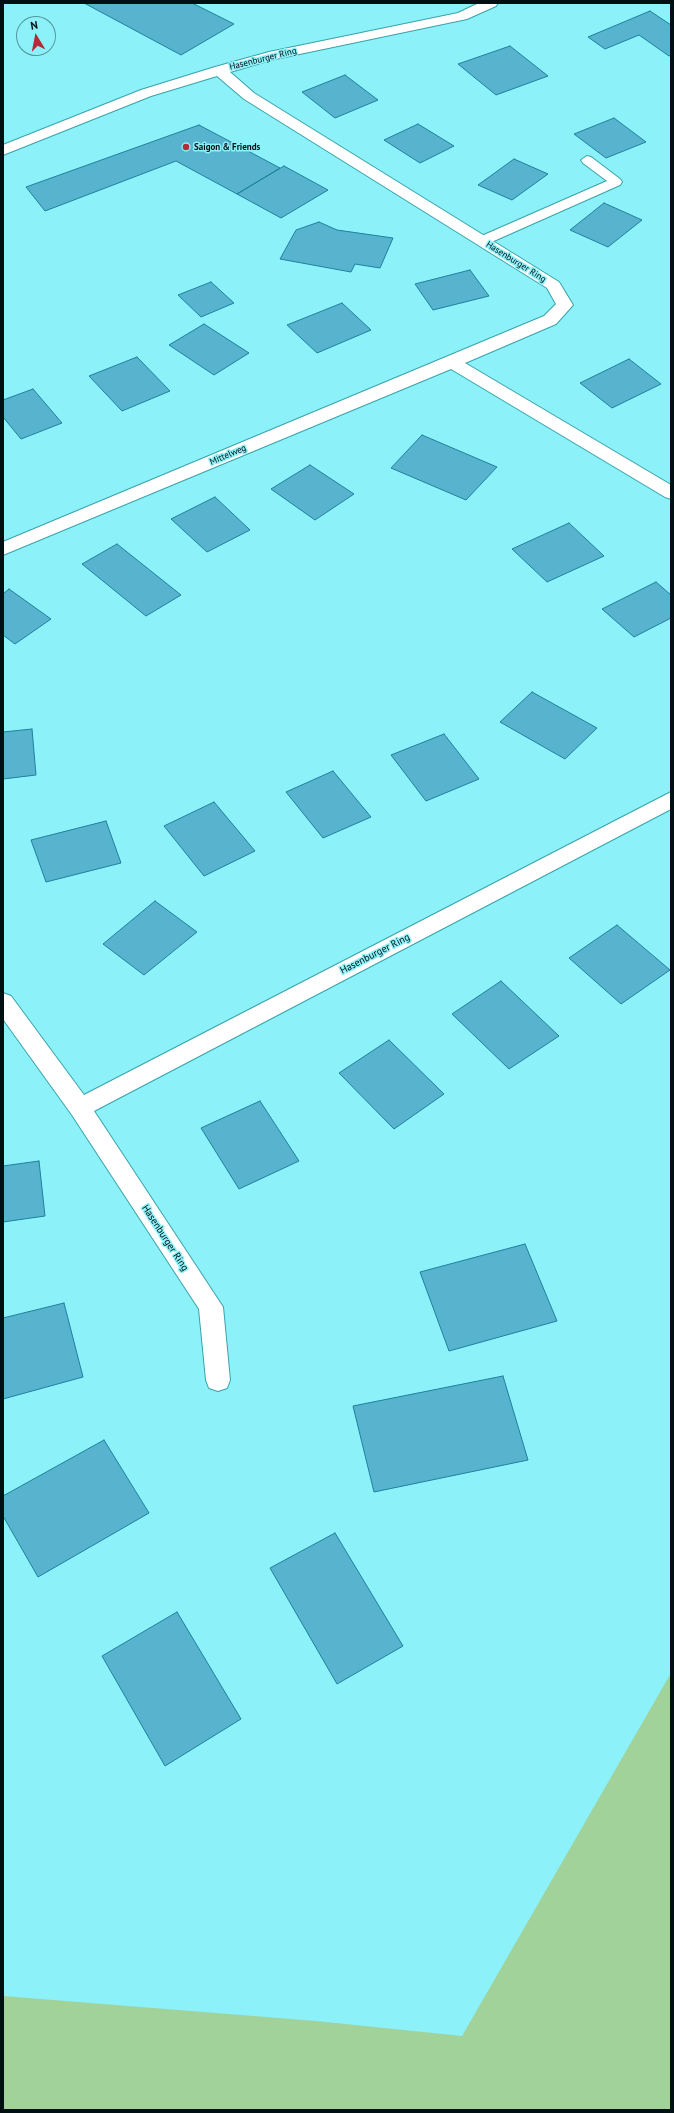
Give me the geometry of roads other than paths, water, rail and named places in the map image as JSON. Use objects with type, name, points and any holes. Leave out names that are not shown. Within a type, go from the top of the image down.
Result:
[{"type":"street","name":"Hasenburger Ring","points":[[3,150],[146,93],[220,70],[268,56],[462,16],[491,3]]},
{"type":"street","name":"Hasenburger Ring","points":[[220,70],[249,96],[553,285],[565,305],[550,320],[452,362]]},
{"type":"street","points":[[452,362],[671,493]]},
{"type":"street","name":"Mittelweg","points":[[3,549],[452,362]]},
{"type":"street","name":"Hasenburger Ring","points":[[80,1108],[671,800]]},
{"type":"street","name":"Hasenburger Ring","points":[[3,1002],[80,1108],[211,1307],[218,1380]]},
{"type":"lane","points":[[482,241],[616,182],[587,160]]},
{"type":"place","name":"Saigon & Friends","points":[[186,147]]}]
